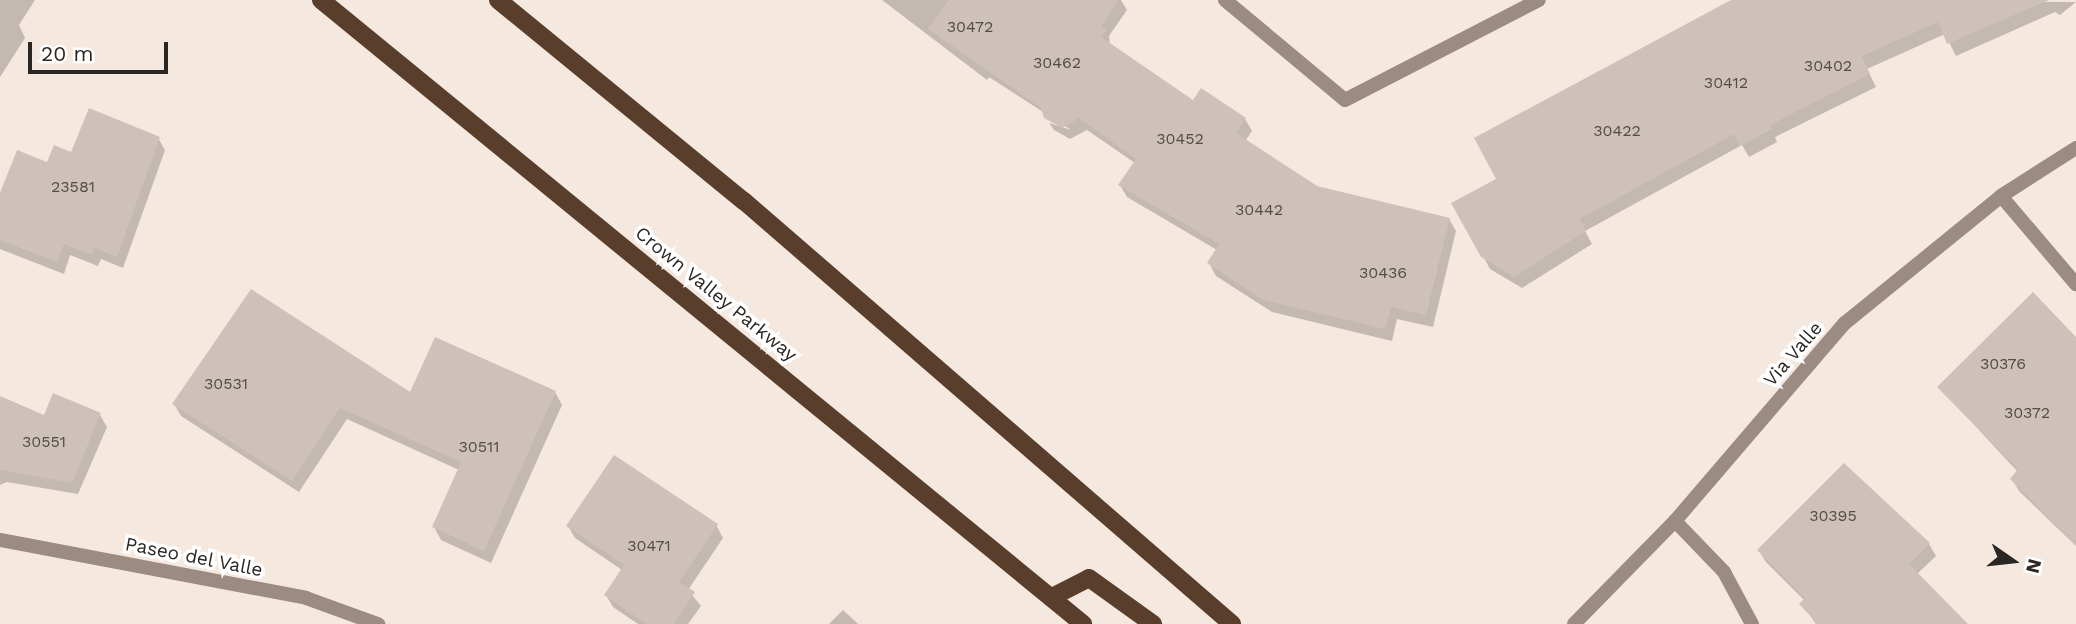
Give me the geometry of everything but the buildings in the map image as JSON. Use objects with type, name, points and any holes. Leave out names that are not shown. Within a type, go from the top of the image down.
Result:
[{"type":"main road","name":"Crown Valley Parkway","points":[[321,0],[1054,596],[1083,624]]},
{"type":"main road","points":[[498,0],[744,201],[1232,624]]},
{"type":"main road","points":[[1054,596],[1089,578],[1153,624]]},
{"type":"street","points":[[1225,0],[1345,100],[1539,0]]},
{"type":"street","name":"Via Valle","points":[[1574,624],[1675,521],[1845,323],[2001,197],[2076,148]]},
{"type":"street","points":[[2001,197],[2076,284]]},
{"type":"street","points":[[1675,521],[1724,572],[1752,624]]},
{"type":"street","name":"Paseo del Valle","points":[[0,540],[306,598],[378,624]]}]
